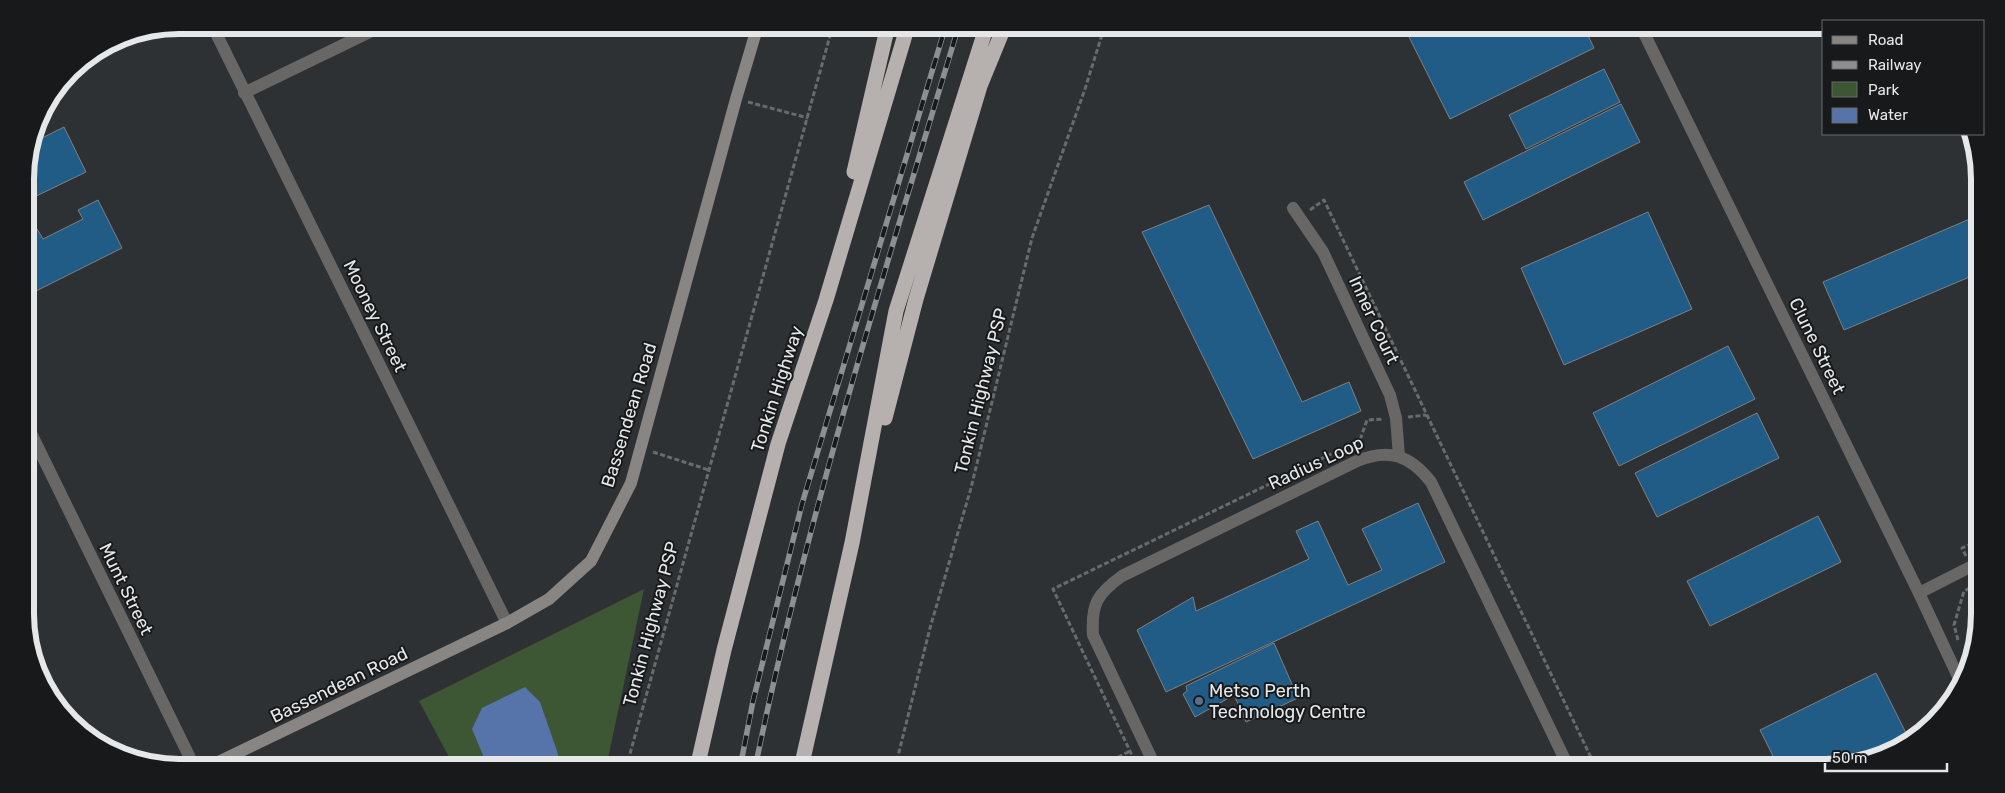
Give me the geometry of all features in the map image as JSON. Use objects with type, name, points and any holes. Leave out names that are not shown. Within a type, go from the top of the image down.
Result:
[{"type":"highway","points":[[826,300],[886,34]]},
{"type":"highway","name":"Tonkin Highway","points":[[699,759],[724,650],[778,444],[826,300],[905,34]]},
{"type":"highway","points":[[804,759],[852,543],[896,311],[983,34]]},
{"type":"highway","points":[[852,543],[919,289],[980,86],[1001,34]]},
{"type":"street","name":"Mooney Street","points":[[216,34],[507,623]]},
{"type":"street","points":[[244,93],[365,34]]},
{"type":"street","name":"Bassendean Road","points":[[225,759],[507,623],[549,599],[591,561],[631,483],[755,34]]},
{"type":"street","name":"Clune Street","points":[[1644,34],[1919,593],[1957,675]]},
{"type":"street","name":"Inner Court","points":[[1296,212],[1323,252],[1390,395],[1396,418],[1399,456]]},
{"type":"street","name":"Munt Street","points":[[34,439],[191,759]]},
{"type":"street","name":"Radius Loop","points":[[1152,759],[1094,634],[1092,615],[1101,594],[1109,585],[1122,576],[1357,461],[1372,455],[1386,454],[1399,456]]},
{"type":"street","points":[[1399,456],[1414,464],[1424,474],[1437,493],[1565,759]]},
{"type":"street","points":[[1919,593],[1971,567]]},
{"type":"path","name":"Tonkin Highway PSP","points":[[629,759],[831,34]]},
{"type":"path","name":"Tonkin Highway PSP","points":[[897,759],[930,628],[971,488],[1032,238],[1085,89],[1102,34]]},
{"type":"path","points":[[736,99],[808,118]]},
{"type":"path","points":[[1296,212],[1324,200],[1592,759]]},
{"type":"path","points":[[1134,759],[1054,589],[1360,440],[1367,420]]},
{"type":"path","points":[[640,448],[709,470]]},
{"type":"path","points":[[1959,645],[1954,625],[1964,591],[1971,588]]},
{"type":"path","points":[[1115,759],[1130,751]]},
{"type":"green space","points":[[644,589],[608,759],[450,759],[419,701]]},
{"type":"water","points":[[525,687],[540,702],[558,754],[558,759],[485,759],[472,729],[482,708]]},
{"type":"building","points":[[1408,34],[1587,34],[1594,48],[1450,119]]},
{"type":"building","points":[[1604,69],[1620,102],[1526,149],[1509,115]]},
{"type":"building","points":[[1621,104],[1640,142],[1483,220],[1464,182]]},
{"type":"building","points":[[64,127],[86,172],[34,197],[34,169],[40,139]]},
{"type":"building","points":[[98,200],[122,248],[34,292],[34,231],[37,229],[43,239],[83,219],[78,210]]},
{"type":"building","points":[[1209,205],[1302,402],[1349,382],[1361,411],[1253,459],[1142,232]]},
{"type":"building","points":[[1648,212],[1692,309],[1564,365],[1521,268]]},
{"type":"building","points":[[1971,218],[1971,276],[1844,330],[1823,282]]},
{"type":"building","points":[[1728,346],[1755,399],[1619,466],[1593,413]]},
{"type":"building","points":[[1757,413],[1779,458],[1657,517],[1635,473]]},
{"type":"building","points":[[1418,503],[1445,562],[1166,692],[1137,630],[1193,597],[1196,611],[1309,559],[1296,531],[1318,521],[1348,585],[1382,570],[1362,529]]},
{"type":"building","points":[[1818,516],[1841,562],[1710,626],[1687,581]]},
{"type":"building","points":[[1274,643],[1298,698],[1246,722],[1234,695],[1195,717],[1183,694],[1187,691],[1186,686]]},
{"type":"building","points":[[1876,673],[1907,734],[1882,748],[1854,756],[1836,759],[1774,759],[1760,730]]},
{"type":"railway","points":[[742,759],[753,701],[802,504],[943,34]]},
{"type":"railway","points":[[757,759],[798,580],[823,487],[956,34]]},
{"type":"place","name":"Metso Perth Technology Centre","points":[[1199,701]]}]
